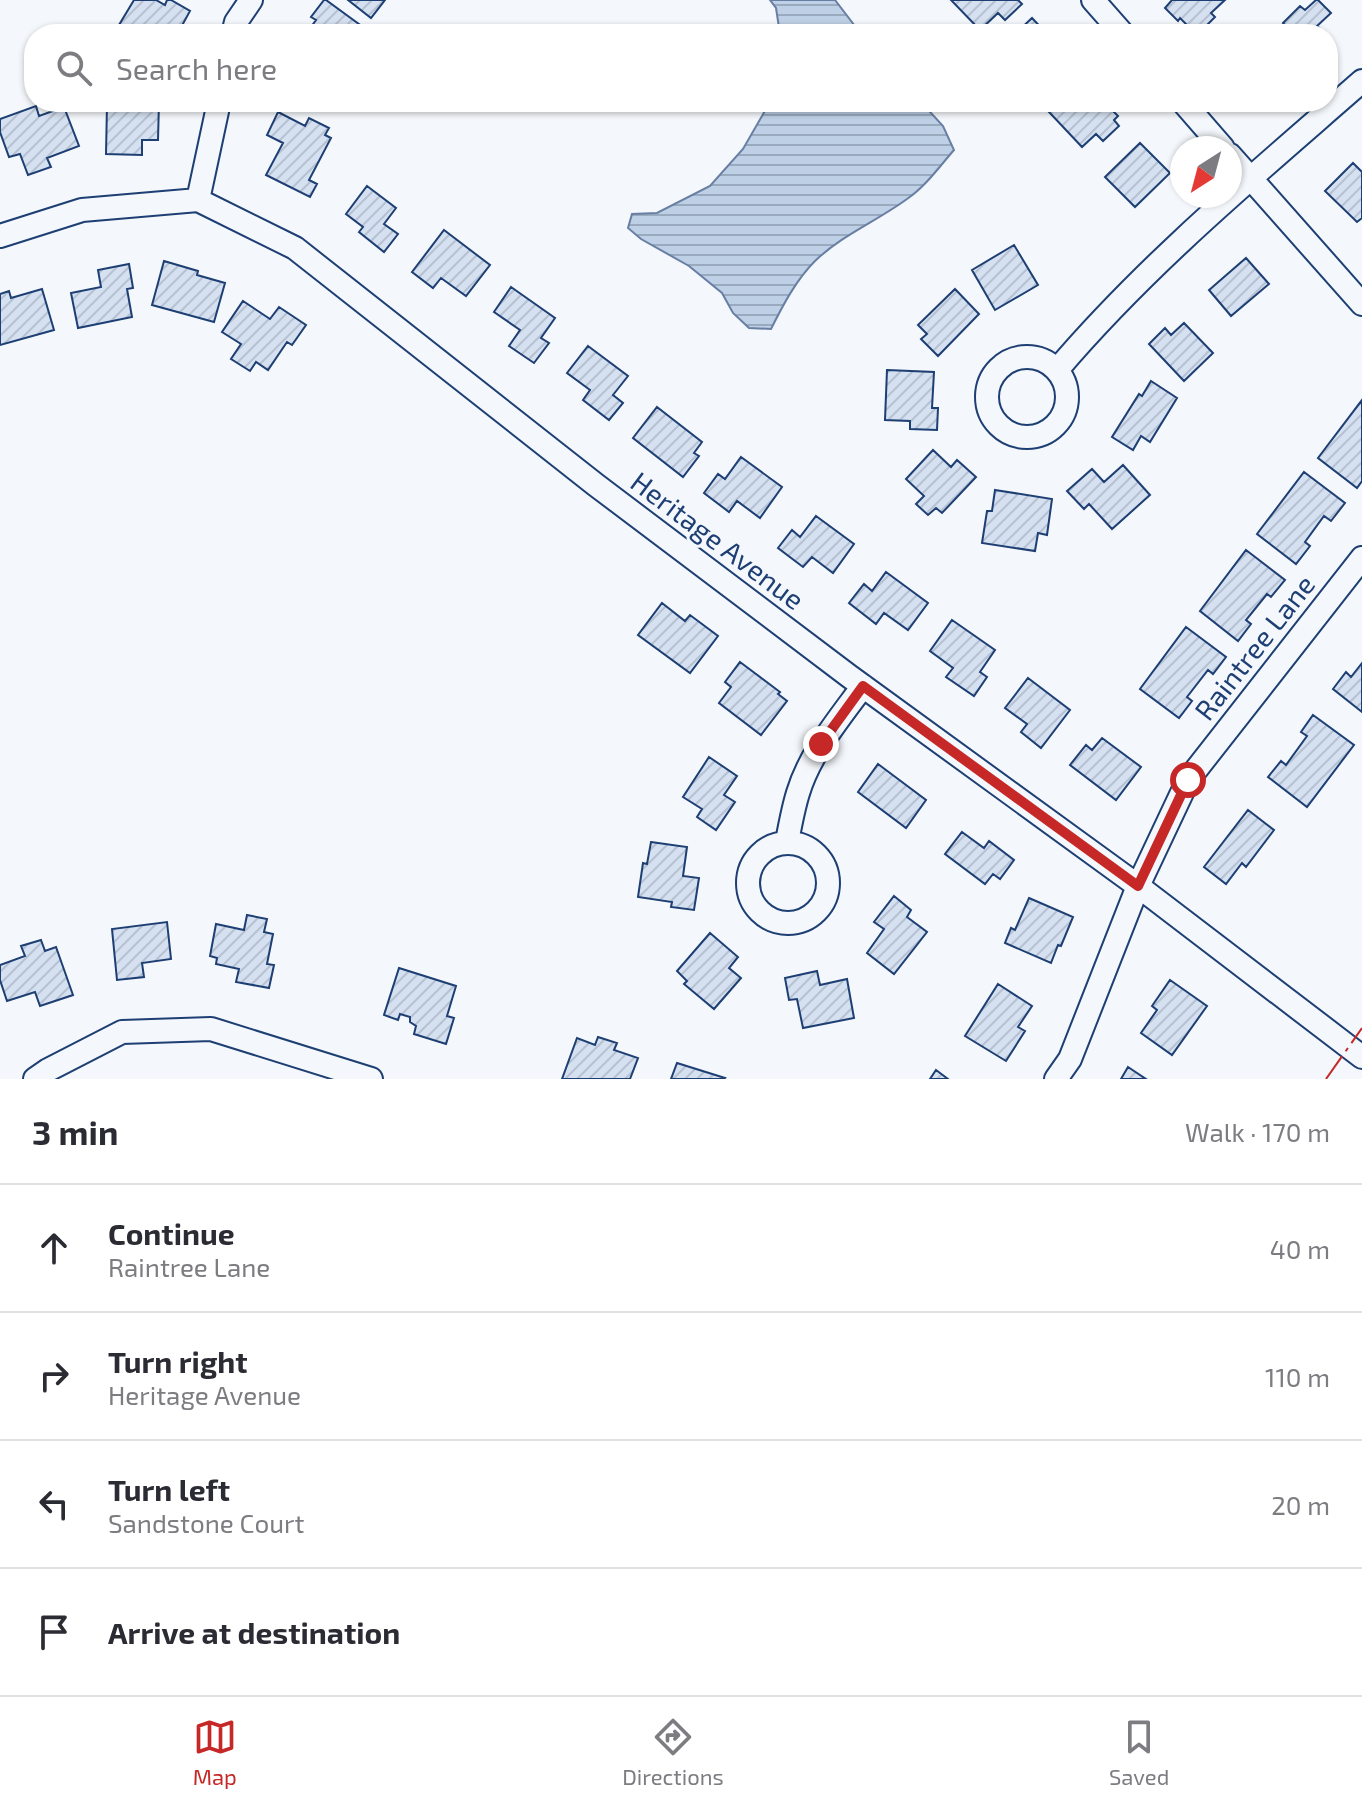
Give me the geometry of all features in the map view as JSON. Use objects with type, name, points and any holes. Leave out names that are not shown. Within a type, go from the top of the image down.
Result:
[{"type":"street","points":[[236,24],[251,0]]},
{"type":"street","points":[[1093,0],[1114,24]]},
{"type":"street","points":[[1338,102],[1362,81]]},
{"type":"street","points":[[0,236],[82,210],[198,200],[217,112]]},
{"type":"street","points":[[1192,112],[1213,136]]},
{"type":"street","points":[[1057,370],[1144,276],[1327,112]]},
{"type":"street","points":[[1242,169],[1362,304]]},
{"type":"street","name":"Heritage Avenue","points":[[198,200],[295,248],[596,485],[863,686],[1138,886],[1362,1057]]},
{"type":"street","name":"Raintree Lane","points":[[1056,1079],[1070,1059],[1138,886],[1188,780],[1362,558]]},
{"type":"street","points":[[787,842],[798,793],[807,771],[821,744],[863,686]]},
{"type":"street","points":[[35,1079],[122,1032],[211,1029],[371,1079]]},
{"type":"water","points":[[770,0],[835,0],[853,24],[778,24],[776,8]]},
{"type":"water","points":[[764,112],[930,112],[943,126],[954,150],[914,194],[837,243],[815,261],[785,302],[771,329],[749,328],[733,313],[722,293],[689,266],[641,239],[628,228],[632,214],[657,213],[710,186],[743,149]]},
{"type":"building","points":[[134,0],[156,0],[165,5],[167,0],[171,0],[190,11],[183,24],[120,24]]},
{"type":"building","points":[[326,0],[359,24],[313,24],[316,20],[311,17]]},
{"type":"building","points":[[348,0],[385,0],[371,18]]},
{"type":"building","points":[[951,0],[1018,0],[1022,4],[1005,20],[998,13],[986,24],[974,24]]},
{"type":"building","points":[[1172,0],[1225,0],[1211,13],[1215,17],[1208,24],[1186,24],[1180,18],[1178,21],[1165,8]]},
{"type":"building","points":[[1318,0],[1331,13],[1319,24],[1283,23],[1300,6],[1305,10]]},
{"type":"building","points":[[24,110],[38,112],[39,116],[66,112],[79,146],[47,158],[51,167],[28,175],[20,154],[9,157],[0,132],[0,119]]},
{"type":"building","points":[[107,112],[159,112],[158,140],[142,140],[142,155],[106,154]]},
{"type":"building","points":[[278,112],[305,126],[309,118],[329,128],[325,135],[331,138],[309,180],[317,184],[310,197],[266,175],[283,143],[267,135]]},
{"type":"building","points":[[1049,112],[1114,112],[1118,116],[1114,120],[1119,126],[1103,141],[1096,134],[1082,147]]},
{"type":"building","points":[[1140,143],[1170,173],[1135,207],[1105,177]]},
{"type":"building","points":[[1353,163],[1362,172],[1362,218],[1357,222],[1325,191]]},
{"type":"building","points":[[367,186],[396,208],[384,224],[398,234],[384,252],[359,232],[363,227],[346,214]]},
{"type":"building","points":[[444,230],[490,265],[466,296],[441,278],[433,288],[412,272]]},
{"type":"building","points":[[1014,245],[1038,285],[995,310],[972,270]]},
{"type":"building","points":[[1246,258],[1269,284],[1231,316],[1209,290]]},
{"type":"building","points":[[164,261],[225,283],[214,322],[152,305]]},
{"type":"building","points":[[129,264],[133,288],[127,289],[132,317],[78,328],[71,293],[101,287],[98,270]]},
{"type":"building","points":[[511,287],[555,318],[541,338],[549,343],[534,363],[509,346],[520,330],[494,312]]},
{"type":"building","points":[[42,289],[54,330],[0,345],[0,294],[9,291],[11,298]]},
{"type":"building","points":[[955,289],[979,314],[938,356],[921,339],[927,334],[918,325]]},
{"type":"building","points":[[243,301],[270,319],[279,307],[306,325],[292,345],[287,342],[268,370],[256,362],[250,371],[231,359],[241,344],[222,332]]},
{"type":"building","points":[[1184,323],[1213,353],[1184,381],[1149,344],[1165,328],[1171,335]]},
{"type":"building","points":[[588,346],[628,376],[613,395],[623,403],[609,420],[583,400],[590,390],[567,373]]},
{"type":"building","points":[[887,370],[934,372],[932,408],[938,408],[937,430],[910,429],[910,421],[885,420]]},
{"type":"building","points":[[1151,381],[1177,398],[1150,442],[1141,436],[1133,450],[1112,437],[1139,394],[1142,396]]},
{"type":"building","points":[[1362,400],[1362,481],[1357,488],[1318,458]]},
{"type":"building","points":[[657,407],[702,442],[694,453],[699,456],[683,477],[633,438]]},
{"type":"building","points":[[933,450],[951,467],[957,460],[976,477],[942,513],[936,508],[928,515],[916,504],[924,496],[906,479]]},
{"type":"building","points":[[741,457],[782,487],[760,518],[737,501],[729,512],[704,493],[718,474],[725,479]]},
{"type":"building","points":[[1123,465],[1150,495],[1112,529],[1089,504],[1084,509],[1067,491],[1092,469],[1104,482]]},
{"type":"building","points":[[1304,472],[1345,503],[1331,521],[1324,516],[1305,542],[1310,546],[1296,564],[1257,534]]},
{"type":"building","points":[[995,490],[1052,499],[1047,535],[1038,533],[1035,551],[982,543],[987,511],[992,511]]},
{"type":"building","points":[[816,516],[854,544],[833,573],[812,557],[803,567],[778,548],[792,530],[800,537]]},
{"type":"building","points":[[1246,550],[1285,580],[1271,597],[1267,594],[1246,620],[1251,624],[1238,641],[1200,611]]},
{"type":"building","points":[[886,572],[928,603],[908,630],[884,613],[876,624],[849,603],[864,584],[872,591]]},
{"type":"building","points":[[662,603],[685,621],[690,615],[718,636],[690,673],[638,635]]},
{"type":"building","points":[[952,620],[995,650],[980,672],[987,677],[974,696],[946,677],[953,668],[930,651]]},
{"type":"building","points":[[1186,627],[1226,657],[1213,674],[1208,670],[1187,697],[1192,701],[1179,718],[1140,689]]},
{"type":"building","points":[[740,662],[780,692],[778,694],[787,701],[761,735],[719,703],[731,687],[725,682]]},
{"type":"building","points":[[1362,663],[1362,712],[1333,689],[1346,672],[1351,677]]},
{"type":"building","points":[[1028,678],[1070,710],[1041,748],[1021,732],[1027,724],[1005,708]]},
{"type":"building","points":[[1313,715],[1354,745],[1307,807],[1268,777],[1281,761],[1286,765],[1307,736],[1301,732]]},
{"type":"building","points":[[1102,738],[1141,767],[1116,800],[1070,765],[1086,745],[1092,750]]},
{"type":"building","points":[[709,757],[737,776],[724,795],[735,802],[716,830],[697,817],[702,809],[683,797]]},
{"type":"building","points":[[878,764],[926,800],[906,828],[858,792]]},
{"type":"building","points":[[1248,810],[1274,830],[1246,867],[1242,863],[1226,884],[1204,867]]},
{"type":"building","points":[[962,832],[984,848],[989,841],[1014,860],[1000,879],[993,874],[985,884],[945,854]]},
{"type":"building","points":[[651,842],[687,847],[683,876],[699,878],[694,910],[671,907],[672,902],[638,897],[643,863],[647,864]]},
{"type":"building","points":[[894,896],[911,910],[907,917],[927,932],[894,974],[867,953],[884,929],[874,922]]},
{"type":"building","points":[[1029,898],[1073,917],[1051,963],[1005,943],[1011,928],[1015,930]]},
{"type":"building","points":[[247,915],[267,919],[264,932],[273,934],[267,964],[274,965],[269,988],[236,982],[239,969],[216,964],[217,958],[210,956],[216,924],[244,930]]},
{"type":"building","points":[[167,922],[171,959],[142,963],[144,977],[117,980],[112,929]]},
{"type":"building","points":[[710,933],[738,957],[729,968],[741,978],[714,1009],[684,984],[687,981],[677,971]]},
{"type":"building","points":[[41,940],[45,951],[56,947],[73,995],[40,1006],[35,992],[7,1001],[0,980],[0,965],[25,956],[21,946]]},
{"type":"building","points":[[399,968],[456,986],[447,1016],[454,1018],[446,1044],[414,1034],[416,1026],[410,1022],[410,1017],[400,1014],[398,1020],[384,1015]]},
{"type":"building","points":[[817,971],[820,985],[847,979],[854,1018],[803,1028],[797,999],[789,1000],[785,978]]},
{"type":"building","points":[[1170,980],[1207,1006],[1172,1055],[1141,1033],[1157,1010],[1152,1006]]},
{"type":"building","points":[[998,984],[1032,1006],[1018,1027],[1025,1031],[1006,1061],[965,1036]]},
{"type":"building","points":[[598,1037],[617,1043],[614,1050],[638,1058],[630,1079],[562,1079],[577,1038],[595,1045]]},
{"type":"building","points":[[677,1063],[725,1078],[671,1079]]},
{"type":"building","points":[[1128,1067],[1146,1079],[1121,1079]]},
{"type":"building","points":[[936,1070],[948,1079],[930,1079]]},
{"type":"power","points":[[1326,1079],[1362,1028]]},
{"type":"route","points":[[821,744],[863,686],[1138,886],[1188,780]]}]
